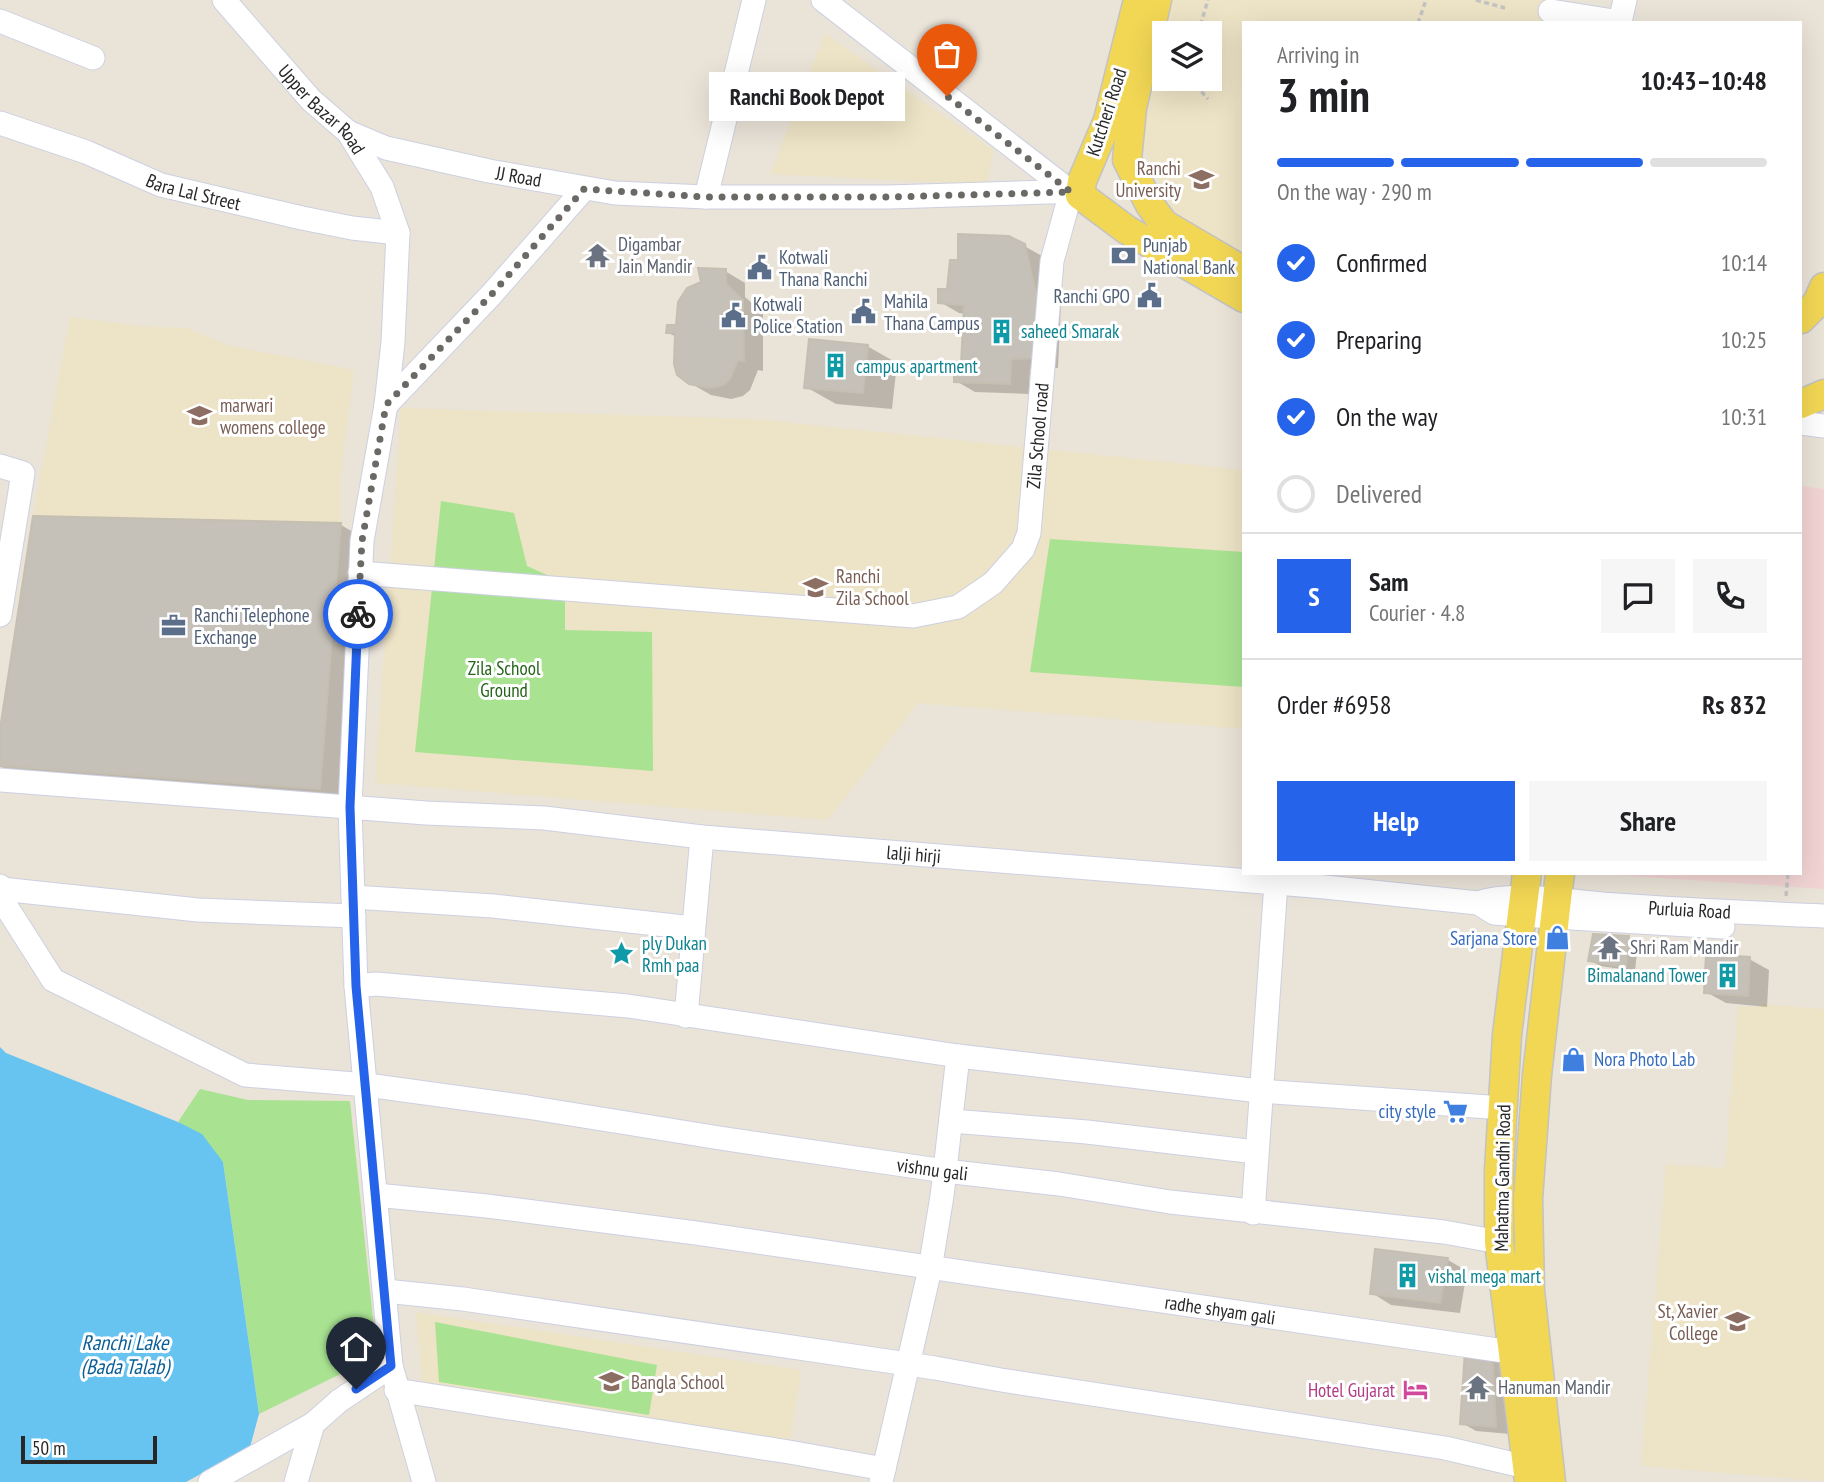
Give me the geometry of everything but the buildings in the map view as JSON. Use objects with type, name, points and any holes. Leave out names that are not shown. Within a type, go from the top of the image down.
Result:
[{"type":"main road","name":"Kutcheri Road","points":[[1076,192],[1108,120],[1138,0]]},
{"type":"main road","points":[[1157,0],[1132,108],[1127,160],[1150,205],[1164,224],[1242,270]]},
{"type":"main road","points":[[1076,192],[1158,249],[1242,297]]},
{"type":"main road","points":[[1802,318],[1817,303],[1824,287]]},
{"type":"main road","points":[[1802,404],[1824,394]]},
{"type":"main road","name":"Mahatma Gandhi Road","points":[[1523,895],[1507,1035],[1499,1170],[1499,1242],[1528,1474]]},
{"type":"main road","name":"Mahatma Gandhi Road","points":[[1551,1482],[1530,1291],[1528,1199],[1536,1075],[1557,897]]},
{"type":"street","name":"Upper Bazar Road","points":[[224,0],[311,100],[348,132],[383,187],[397,233],[393,342],[386,405],[362,541],[350,807],[356,986],[391,1366],[424,1482]]},
{"type":"street","points":[[706,197],[754,0]]},
{"type":"street","points":[[823,0],[1076,192]]},
{"type":"street","points":[[1620,21],[1625,0]]},
{"type":"street","points":[[1550,11],[1614,21]]},
{"type":"street","points":[[0,21],[93,58]]},
{"type":"street","name":"Bara Lal Street","points":[[0,122],[86,152],[161,185],[302,218],[397,233]]},
{"type":"street","name":"JJ Road","points":[[348,132],[386,148],[584,189],[706,197],[889,197],[1076,192]]},
{"type":"street","points":[[386,405],[491,295],[584,189]]},
{"type":"street","name":"Zila School road","points":[[360,573],[913,615],[958,607],[993,583],[1023,549],[1029,533],[1052,261],[1076,192]]},
{"type":"street","points":[[1802,423],[1824,426]]},
{"type":"street","points":[[0,466],[23,473],[0,615]]},
{"type":"street","name":"lalji hirji","points":[[0,780],[350,807],[544,818],[702,837],[1276,883],[1478,902],[1494,913],[1523,895],[1557,897]]},
{"type":"street","points":[[686,1016],[702,837]]},
{"type":"street","points":[[1253,1213],[1276,883]]},
{"type":"street","points":[[0,888],[198,910],[493,905],[693,928]]},
{"type":"street","name":"vishnu gali","points":[[0,888],[4,903],[53,980],[245,1075],[367,1085],[945,1171],[1059,1184],[1253,1213],[1444,1232],[1499,1242]]},
{"type":"street","name":"Purluia Road","points":[[1557,897],[1824,916]]},
{"type":"street","name":"Purluia Road","points":[[1557,897],[1824,932]]},
{"type":"street","points":[[356,986],[376,984],[564,999],[906,1046],[958,1056],[1260,1091],[1503,1108]]},
{"type":"street","points":[[396,1390],[789,1452],[882,1475],[930,1269],[952,1121],[958,1056]]},
{"type":"street","points":[[952,1121],[1087,1132],[1256,1152]]},
{"type":"street","name":"radhe shyam gali","points":[[376,1195],[487,1206],[696,1233],[1511,1352]]},
{"type":"street","points":[[385,1291],[463,1299],[1445,1448],[1528,1474]]},
{"type":"street","points":[[210,1482],[313,1424],[339,1401],[391,1366]]},
{"type":"street","points":[[296,1482],[313,1424]]},
{"type":"path","points":[[1202,21],[1208,0]]},
{"type":"path","points":[[1419,21],[1426,0]]},
{"type":"path","points":[[1476,0],[1505,8]]},
{"type":"path","points":[[1201,91],[1208,99]]},
{"type":"shaded area","name":"Ranchi University","points":[[1164,0],[1549,0],[1546,21],[1242,21],[1242,262],[1182,228],[1134,129],[1152,52],[1152,91],[1222,91],[1222,21],[1159,21]]},
{"type":"shaded area","points":[[825,34],[993,150],[987,185],[770,174]]},
{"type":"shaded area","name":"marwari womens college","points":[[70,317],[141,326],[187,328],[227,345],[354,370],[341,474],[341,523],[137,523],[33,516]]},
{"type":"shaded area","name":"Ranchi Zila School","points":[[401,408],[754,419],[1242,470],[1242,729],[918,703],[828,820],[375,783]]},
{"type":"shaded area","points":[[1802,486],[1824,489],[1824,889],[1615,875],[1802,875]]},
{"type":"shaded area","name":"St, Xavier College","points":[[1761,1004],[1824,1009],[1824,1481],[1641,1466],[1666,1164],[1725,1168],[1738,1006],[1760,1007]]},
{"type":"shaded area","name":"Bangla School","points":[[416,1312],[801,1370],[789,1452],[423,1394]]},
{"type":"green space","name":"Zila School Ground","points":[[441,501],[514,513],[527,566],[565,583],[565,630],[652,632],[653,771],[415,752]]},
{"type":"green space","points":[[1050,539],[1242,552],[1242,687],[1030,672]]},
{"type":"green space","points":[[200,1089],[248,1100],[350,1101],[377,1356],[259,1414],[223,1162],[178,1122]]},
{"type":"green space","points":[[435,1322],[657,1365],[649,1415],[439,1382]]},
{"type":"water","name":"Ranchi Lake (Bada Talab)","points":[[0,1047],[6,1053],[202,1134],[223,1162],[259,1414],[250,1447],[186,1482],[0,1482]]},
{"type":"way so far","points":[[358,614],[362,541],[386,405],[491,295],[584,189],[706,197],[889,197],[1071,192],[947,96]]},
{"type":"place","name":"Ranchi Book Depot","points":[[947,96]]},
{"type":"place","name":"Ranchi University","points":[[1201,179]]},
{"type":"place","name":"Digambar Jain Mandir","points":[[598,255]]},
{"type":"place","name":"Punjab National Bank","points":[[1123,256]]},
{"type":"place","name":"Kotwali Thana Ranchi","points":[[759,268]]},
{"type":"place","name":"Ranchi GPO","points":[[1150,296]]},
{"type":"place","name":"Mahila Thana Campus","points":[[864,312]]},
{"type":"place","name":"Kotwali Police Station","points":[[733,315]]},
{"type":"place","name":"saheed Smarak","points":[[1001,331]]},
{"type":"place","name":"campus apartment","points":[[836,366]]},
{"type":"place","name":"marwari womens college","points":[[200,416]]},
{"type":"place","name":"Ranchi Zila School","points":[[816,587]]},
{"type":"place","name":"Ranchi Telephone Exchange","points":[[174,626]]},
{"type":"place","name":"Sarjana Store","points":[[1557,938]]},
{"type":"place","name":"Shri Ram Mandir","points":[[1610,947]]},
{"type":"place","name":"ply Dukan Rmh paa","points":[[622,954]]},
{"type":"place","name":"Bimalanand Tower","points":[[1727,975]]},
{"type":"place","name":"Nora Photo Lab","points":[[1574,1059]]},
{"type":"place","name":"city style","points":[[1456,1111]]},
{"type":"place","name":"vishal mega mart","points":[[1408,1276]]},
{"type":"place","name":"St, Xavier College","points":[[1738,1322]]},
{"type":"place","name":"Bangla School","points":[[611,1382]]},
{"type":"place","name":"Hanuman Mandir","points":[[1478,1387]]},
{"type":"place","name":"Hotel Gujarat","points":[[1415,1390]]},
{"type":"route","points":[[356,1389],[391,1366],[356,986],[350,807],[358,614]]}]
